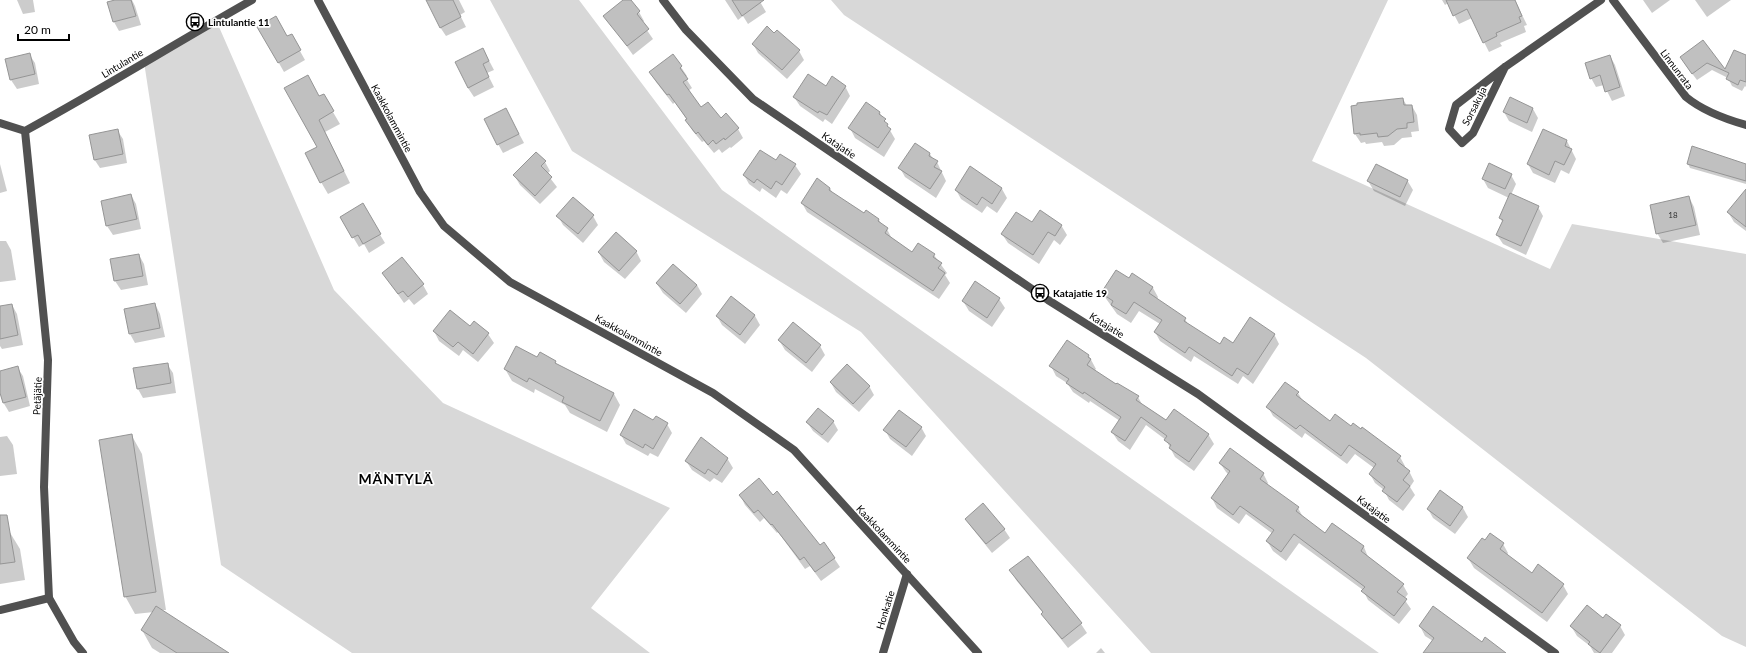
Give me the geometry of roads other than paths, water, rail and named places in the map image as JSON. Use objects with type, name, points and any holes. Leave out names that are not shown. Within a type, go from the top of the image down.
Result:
[{"type":"street","name":"Lintulantie","points":[[25,131],[68,108],[164,49],[252,0]]},
{"type":"street","name":"Kaakkolammintie","points":[[318,0],[420,192],[444,226],[510,282],[713,393],[794,450],[978,653]]},
{"type":"street","name":"Katajatie","points":[[663,0],[686,30],[753,99],[1048,300],[1198,394],[1555,653]]},
{"type":"street","name":"Sorsakuja","points":[[1505,67],[1474,133],[1462,143],[1449,129],[1456,105],[1505,67],[1601,0]]},
{"type":"street","name":"Linnunrata","points":[[1613,0],[1686,97],[1695,105],[1728,120],[1746,125]]},
{"type":"street","points":[[0,123],[25,131]]},
{"type":"street","name":"Petäjätie","points":[[25,131],[48,360],[44,487],[49,598],[74,642],[83,653]]},
{"type":"street","name":"Honkatie","points":[[883,653],[907,574]]},
{"type":"street","points":[[0,610],[49,598]]},
{"type":"place","name":"Lintulantie 11","points":[[195,22]]},
{"type":"place","name":"Katajatie 19","points":[[1040,293]]},
{"type":"district","name":"MÄNTYLÄ","points":[[396,479]]}]
